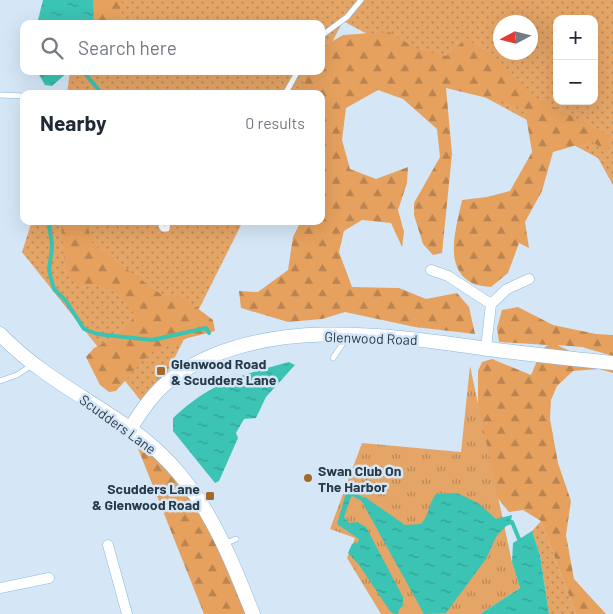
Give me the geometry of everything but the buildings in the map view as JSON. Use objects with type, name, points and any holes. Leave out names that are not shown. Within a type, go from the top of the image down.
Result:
[{"type":"main road","name":"Scudders Lane","points":[[0,334],[33,365],[130,429],[171,464],[230,542],[253,614]]},
{"type":"main road","name":"Glenwood Road","points":[[130,429],[158,391],[173,377],[205,358],[248,344],[306,336],[350,334],[411,338],[613,363]]},
{"type":"street","points":[[431,270],[448,276],[491,304]]},
{"type":"street","points":[[486,348],[491,304],[507,289],[529,279]]},
{"type":"street","points":[[108,545],[127,614]]},
{"type":"street","points":[[0,588],[49,578]]},
{"type":"lane","points":[[325,33],[348,17],[361,0]]},
{"type":"lane","points":[[286,90],[296,75]]},
{"type":"lane","points":[[0,95],[20,96]]},
{"type":"lane","points":[[333,358],[350,334]]},
{"type":"lane","points":[[0,382],[17,375],[33,365]]},
{"type":"green space","points":[[81,0],[613,0],[613,185],[598,158],[343,21],[325,56],[325,20],[78,20]]},
{"type":"green space","points":[[93,0],[123,0],[117,20],[94,20]]},
{"type":"green space","points":[[389,32],[417,49],[446,56],[466,39],[488,52],[493,57],[493,60],[497,60],[538,99],[611,136],[607,152],[591,141],[553,152],[542,191],[525,222],[529,248],[519,243],[508,273],[491,287],[472,283],[463,276],[457,267],[454,257],[454,245],[457,222],[462,200],[487,197],[510,191],[532,152],[525,110],[508,103],[446,88],[452,154],[442,253],[433,255],[423,244],[414,215],[414,203],[440,157],[437,129],[403,99],[378,90],[346,108],[342,140],[350,169],[376,179],[408,167],[407,183],[398,210],[404,232],[402,247],[391,223],[362,220],[344,231],[339,252],[352,287],[399,288],[426,299],[457,293],[469,307],[475,334],[415,327],[345,312],[322,319],[288,322],[241,308],[239,291],[258,292],[288,270],[293,237],[299,225],[325,225],[325,90],[301,90],[306,75],[325,75],[325,46],[343,35]]},
{"type":"green space","points":[[69,75],[316,75],[308,90],[68,90]]},
{"type":"green space","points":[[31,225],[241,225],[158,391],[145,406],[22,252]]},
{"type":"green space","points":[[61,225],[87,225],[93,244],[162,295],[184,298],[213,320],[215,331],[188,338],[150,353],[116,391],[109,392],[100,385],[86,357],[94,348],[118,336],[135,316],[124,299],[115,292],[96,285],[81,285],[70,280],[64,257]]},
{"type":"green space","points":[[518,307],[553,325],[596,334],[613,335],[613,356],[582,347],[557,345],[574,353],[613,360],[613,373],[599,369],[573,371],[557,386],[551,400],[550,419],[558,463],[571,501],[566,535],[574,579],[606,614],[576,614],[541,521],[523,510],[509,512],[496,496],[478,434],[478,371],[482,362],[492,359],[531,375],[542,349],[548,345],[499,342],[497,328],[502,310]]},
{"type":"green space","points":[[470,366],[512,562],[520,588],[480,614],[381,614],[347,558],[355,538],[330,529],[362,443],[461,452]]},
{"type":"green space","points":[[135,441],[171,464],[195,492],[253,614],[204,614]]},
{"type":"green space","points":[[541,521],[576,614],[549,614],[540,555],[532,531]]},
{"type":"water","points":[[43,0],[93,0],[94,20],[38,20]]},
{"type":"water","points":[[39,75],[64,75],[52,86],[45,85]]},
{"type":"water","points":[[289,362],[295,365],[266,397],[256,418],[244,419],[236,433],[238,438],[219,481],[215,483],[173,431],[173,418],[200,396],[227,381]]},
{"type":"water","points":[[347,490],[357,494],[351,497],[344,517],[349,523],[357,522],[366,527],[403,597],[403,606],[399,609],[398,614],[390,611],[359,565],[348,553],[352,544],[358,542],[359,539],[337,524]]},
{"type":"water","points":[[457,493],[478,503],[496,519],[512,515],[511,521],[496,537],[486,559],[446,613],[424,614],[361,500],[365,497],[405,525],[421,524],[436,494]]},
{"type":"water","points":[[532,531],[540,555],[549,614],[480,614],[520,588],[512,562],[513,543]]},
{"type":"waterway","points":[[86,75],[99,90]]},
{"type":"waterway","points":[[49,225],[52,246],[49,271],[54,289],[66,301],[84,329],[97,334],[152,340],[206,328],[209,333]]},
{"type":"waterway","points":[[353,494],[366,501]]},
{"type":"waterway","points":[[505,524],[512,522],[519,539]]},
{"type":"place","name":"Glenwood Road & Scudders Lane","points":[[161,371]]},
{"type":"place","name":"Swan Club On The Harbor","points":[[308,478]]},
{"type":"place","name":"Scudders Lane & Glenwood Road","points":[[210,496]]}]
